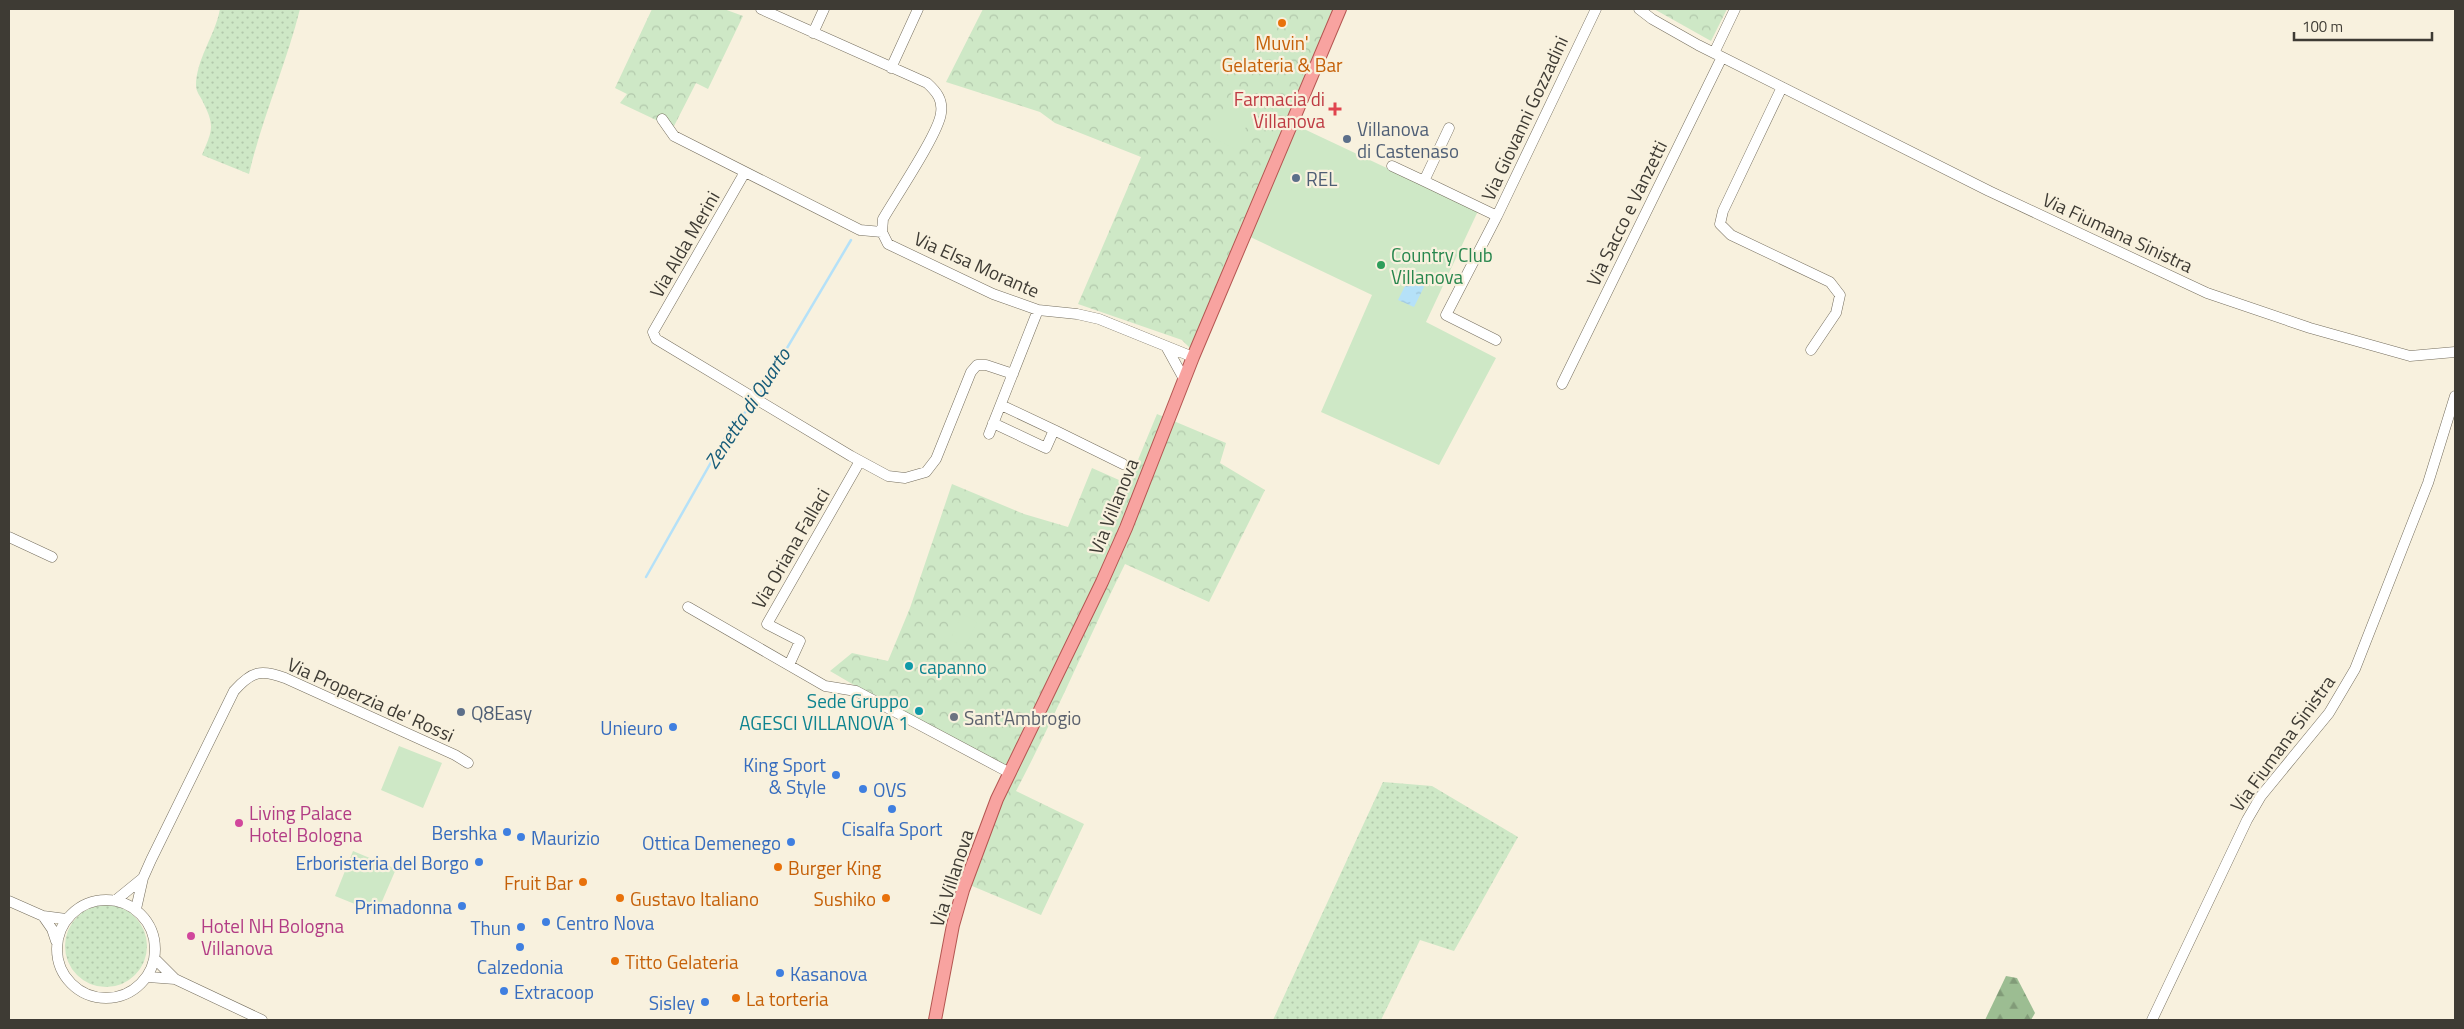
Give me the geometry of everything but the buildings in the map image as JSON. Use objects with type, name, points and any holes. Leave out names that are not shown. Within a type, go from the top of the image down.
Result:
[{"type":"main road","name":"Via Villanova","points":[[935,1020],[953,925],[963,890],[997,799],[1102,582],[1193,357],[1340,9]]},
{"type":"street","points":[[662,119],[674,136],[860,230],[882,232],[883,219],[938,124],[941,104],[938,92],[927,83],[761,9]]},
{"type":"street","points":[[813,33],[824,9]]},
{"type":"street","points":[[891,68],[918,9]]},
{"type":"street","name":"Via Giovanni Gozzadini","points":[[1496,340],[1446,315],[1497,216],[1596,9]]},
{"type":"street","name":"Via Fiumana Sinistra","points":[[1639,9],[1652,19],[1718,55],[1989,192],[2207,293],[2310,328],[2410,356],[2455,352]]},
{"type":"street","name":"Via Sacco e Vanzetti","points":[[1562,384],[1718,55],[1735,9]]},
{"type":"street","points":[[1782,87],[1724,211],[1720,224],[1731,235],[1830,282],[1840,295],[1836,313],[1811,350]]},
{"type":"street","points":[[1424,181],[1449,128]]},
{"type":"street","name":"Via Giovanni Gozzadini","points":[[1392,166],[1497,216]]},
{"type":"street","name":"Via Alda Merini","points":[[745,172],[653,332],[656,339],[755,400],[860,461]]},
{"type":"street","name":"Via Elsa Morante","points":[[882,232],[888,244],[993,294],[1038,310],[1077,314],[1099,319],[1193,357]]},
{"type":"street","points":[[989,434],[1038,310]]},
{"type":"street","points":[[1166,347],[1184,379]]},
{"type":"street","points":[[860,461],[888,476],[905,478],[926,472],[936,459],[971,372],[977,365],[986,365],[1013,374]]},
{"type":"street","name":"Via Fiumana Sinistra","points":[[2152,1020],[2247,820],[2262,796],[2329,713],[2355,669],[2428,483],[2455,396]]},
{"type":"street","points":[[1001,405],[1124,464]]},
{"type":"street","points":[[993,423],[1046,448],[1054,430]]},
{"type":"street","name":"Via Oriana Fallaci","points":[[789,665],[800,641],[767,624],[860,461]]},
{"type":"street","points":[[9,537],[52,557]]},
{"type":"street","points":[[688,607],[825,686],[856,691],[1010,774]]},
{"type":"street","name":"Via Properzia de' Rossi","points":[[136,909],[143,878],[234,690],[247,676],[267,672],[285,678],[446,751],[468,763]]},
{"type":"street","name":"Via Properzia de' Rossi","points":[[116,900],[143,878]]},
{"type":"street","points":[[100,900],[116,900],[136,909],[146,919],[153,931],[156,945],[155,959],[148,977],[136,989],[122,996],[105,998],[89,995],[75,987],[64,975],[58,960],[57,943],[60,929],[66,919],[84,904],[100,900]]},
{"type":"street","points":[[9,901],[43,916],[66,919]]},
{"type":"street","points":[[43,916],[52,929],[57,943]]},
{"type":"street","points":[[155,959],[175,979],[262,1020]]},
{"type":"street","points":[[148,977],[175,979]]},
{"type":"green space","points":[[220,9],[300,9],[288,51],[260,132],[249,174],[202,155],[210,133],[211,122],[197,90],[197,76]]},
{"type":"green space","points":[[652,9],[724,9],[743,16],[708,89],[696,83],[673,128],[620,103],[627,94],[615,88]]},
{"type":"green space","points":[[983,9],[1339,9],[1193,351],[1182,340],[1078,304],[1141,157],[1055,123],[1040,112],[946,82]]},
{"type":"green space","points":[[1654,9],[1727,9],[1711,41]]},
{"type":"green space","points":[[1235,86],[1260,99],[1235,149],[1210,136]]},
{"type":"green space","name":"Country Club Villanova","points":[[1287,121],[1478,211],[1426,322],[1496,358],[1439,465],[1321,412],[1372,295],[1244,234]]},
{"type":"green space","points":[[1157,414],[1226,443],[1220,463],[1265,490],[1209,602],[1125,564],[1016,791],[1084,824],[1041,915],[965,883],[1006,774],[830,671],[852,653],[888,661],[910,608],[952,484],[1024,514],[1068,527],[1092,468],[1128,484]]},
{"type":"green space","points":[[962,614],[977,622],[965,647],[950,640]]},
{"type":"green space","points":[[399,746],[442,763],[423,808],[381,790]]},
{"type":"green space","points":[[1383,782],[1432,786],[1518,837],[1454,951],[1420,940],[1381,1020],[1273,1020]]},
{"type":"green space","points":[[353,851],[396,869],[377,913],[335,896]]},
{"type":"green space","points":[[106,905],[122,909],[135,917],[143,930],[147,946],[143,962],[135,975],[122,983],[106,987],[90,983],[77,975],[69,962],[65,946],[69,930],[77,917],[90,909]]},
{"type":"green space","points":[[2006,976],[2017,978],[2035,1013],[2031,1020],[1985,1020]]},
{"type":"water","points":[[1413,270],[1429,277],[1414,307],[1398,300]]},
{"type":"waterway","name":"Zenetta di Quarto","points":[[758,397],[851,240]]},
{"type":"waterway","name":"Zenetta di Quarto","points":[[646,577],[735,420],[751,408],[755,402]]},
{"type":"place","name":"Muvin' Gelateria & Bar","points":[[1282,23]]},
{"type":"place","name":"Farmacia di Villanova","points":[[1335,109]]},
{"type":"place","name":"Villanova di Castenaso","points":[[1347,139]]},
{"type":"place","name":"REL","points":[[1296,178]]},
{"type":"place","name":"Country Club Villanova","points":[[1381,265]]},
{"type":"place","name":"capanno","points":[[909,666]]},
{"type":"place","name":"Sede Gruppo AGESCI VILLANOVA 1","points":[[919,711]]},
{"type":"place","name":"Q8Easy","points":[[461,712]]},
{"type":"place","name":"Sant'Ambrogio","points":[[954,717]]},
{"type":"place","name":"Unieuro","points":[[673,727]]},
{"type":"place","name":"King Sport & Style","points":[[836,775]]},
{"type":"place","name":"OVS","points":[[863,789]]},
{"type":"place","name":"Cisalfa Sport","points":[[892,809]]},
{"type":"place","name":"Living Palace Hotel Bologna","points":[[239,823]]},
{"type":"place","name":"Bershka","points":[[507,832]]},
{"type":"place","name":"Maurizio","points":[[521,837]]},
{"type":"place","name":"Ottica Demenego","points":[[791,842]]},
{"type":"place","name":"Erboristeria del Borgo","points":[[479,862]]},
{"type":"place","name":"Burger King","points":[[778,867]]},
{"type":"place","name":"Fruit Bar","points":[[583,882]]},
{"type":"place","name":"Gustavo Italiano","points":[[620,898]]},
{"type":"place","name":"Sushiko","points":[[886,898]]},
{"type":"place","name":"Primadonna","points":[[462,906]]},
{"type":"place","name":"Centro Nova","points":[[546,922]]},
{"type":"place","name":"Thun","points":[[521,927]]},
{"type":"place","name":"Hotel NH Bologna Villanova","points":[[191,936]]},
{"type":"place","name":"Calzedonia","points":[[520,947]]},
{"type":"place","name":"Titto Gelateria","points":[[615,961]]},
{"type":"place","name":"Kasanova","points":[[780,973]]},
{"type":"place","name":"Extracoop","points":[[504,991]]},
{"type":"place","name":"La torteria","points":[[736,998]]},
{"type":"place","name":"Sisley","points":[[705,1002]]}]
